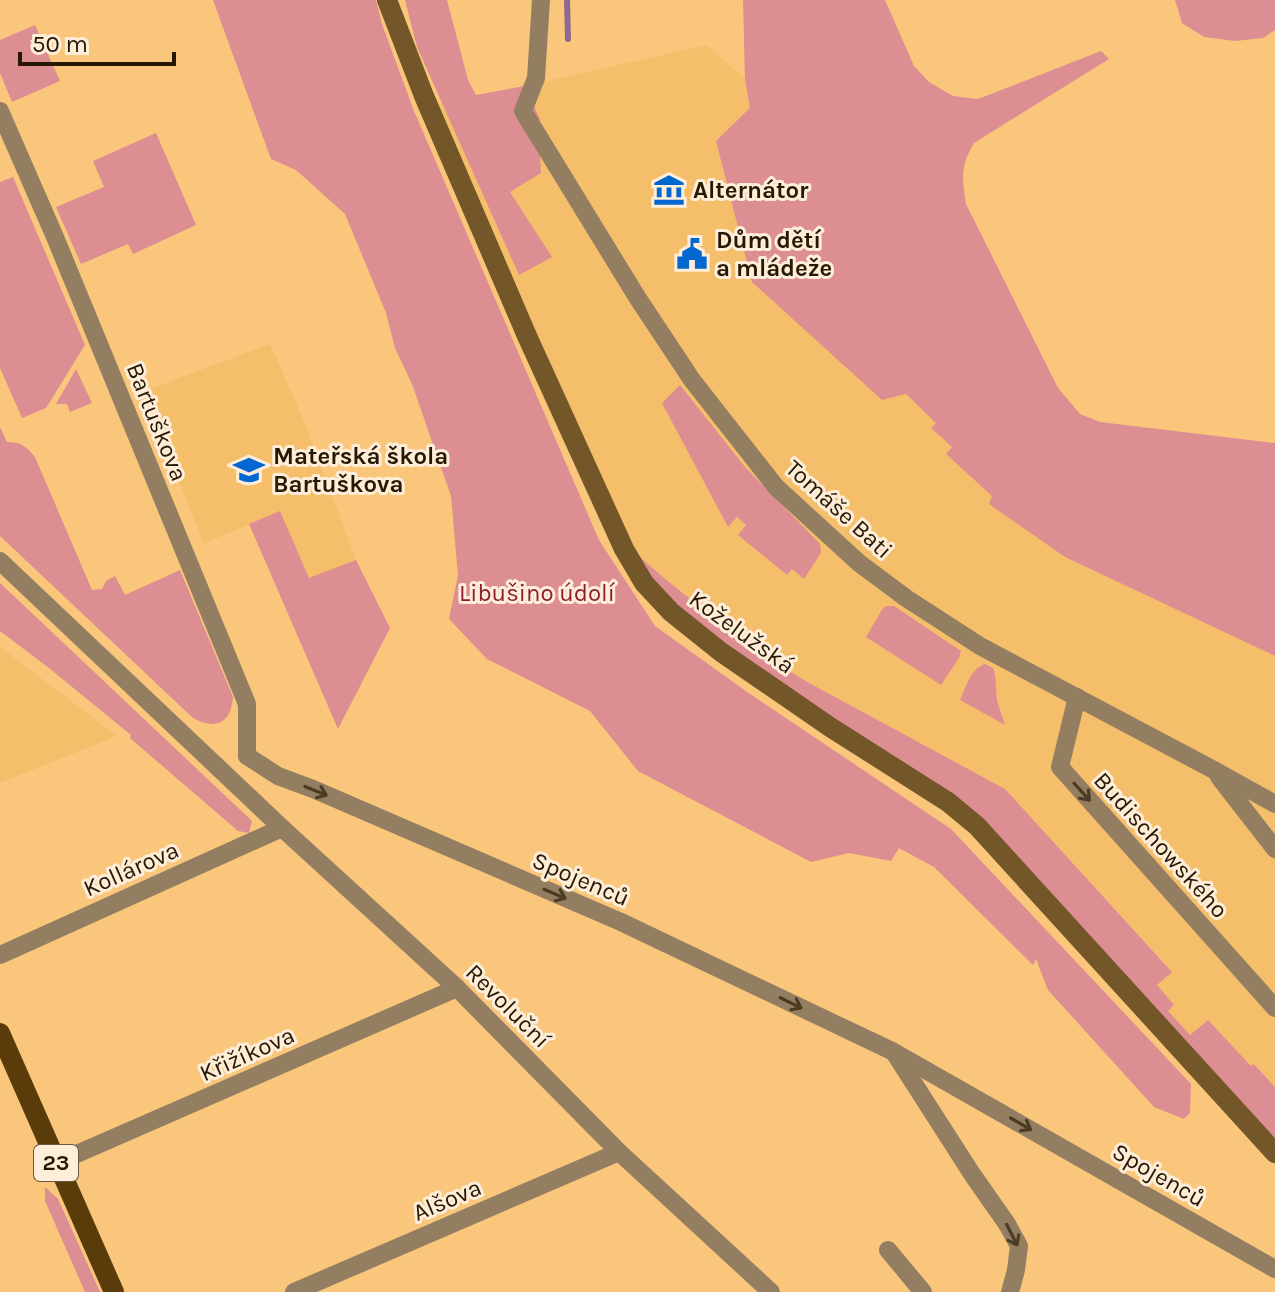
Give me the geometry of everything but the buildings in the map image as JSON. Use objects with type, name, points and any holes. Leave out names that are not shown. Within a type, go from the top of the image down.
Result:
[{"type":"main road","name":"Koželužská","points":[[387,0],[424,96],[527,336],[624,549],[644,583],[671,612],[721,652],[830,727],[941,797],[970,820],[1275,1153]]},
{"type":"main road","name":"23","points":[[0,1033],[114,1292]]},
{"type":"street","name":"Tomáše Bati","points":[[541,0],[536,78],[523,111],[637,297],[701,391],[776,487],[859,563],[980,646],[1275,804]]},
{"type":"street","name":"Bartuškova","points":[[0,111],[247,704],[247,756]]},
{"type":"street","points":[[0,561],[228,777],[247,756]]},
{"type":"street","name":"Budischowského","points":[[1077,697],[1060,767],[1275,1008]]},
{"type":"street","name":"Spojenců","points":[[247,756],[278,776],[621,922],[894,1052],[1275,1269]]},
{"type":"street","points":[[1212,769],[1275,849]]},
{"type":"street","name":"Revoluční","points":[[228,777],[457,988],[619,1152],[771,1292]]},
{"type":"street","name":"Kollárova","points":[[0,955],[282,828]]},
{"type":"street","name":"Křižíkova","points":[[56,1163],[457,988]]},
{"type":"street","points":[[894,1052],[1019,1246],[1010,1292]]},
{"type":"street","name":"Alšova","points":[[294,1292],[619,1152]]},
{"type":"street","points":[[888,1250],[923,1292]]},
{"type":"shaded area","points":[[707,45],[745,79],[750,108],[882,400],[906,394],[936,423],[932,428],[952,447],[946,454],[1065,557],[1275,656],[1275,1087],[1255,1064],[1251,1067],[1208,1020],[1190,1035],[1168,1011],[1174,1005],[1156,985],[1172,971],[1005,789],[811,684],[746,644],[612,533],[428,106]]},
{"type":"shaded area","name":"Mateřská škola Bartuškova","points":[[270,344],[307,428],[356,560],[309,579],[280,512],[204,543],[142,392]]},
{"type":"shaded area","points":[[0,647],[117,736],[0,783]]},
{"type":"green space","name":"Libušino údolí","points":[[213,0],[376,0],[414,111],[599,540],[655,626],[951,829],[1191,1084],[1190,1113],[1184,1119],[1154,1107],[1048,990],[1036,959],[1033,965],[934,867],[899,848],[891,861],[849,853],[811,862],[638,771],[590,711],[487,659],[449,619],[458,575],[451,496],[412,384],[395,348],[386,313],[345,214],[296,170],[271,159]]},
{"type":"green space","points":[[405,0],[447,0],[468,80],[476,95],[525,86],[540,119],[541,173],[510,192],[552,257],[519,275],[417,47]]},
{"type":"green space","points":[[743,0],[885,0],[914,66],[929,82],[953,96],[978,99],[1101,51],[1109,59],[974,143],[963,172],[966,204],[1058,388],[1080,414],[1100,422],[1275,443],[1275,656],[1065,557],[989,504],[992,496],[946,454],[952,447],[931,428],[936,423],[906,394],[882,400],[752,282],[716,141],[750,108],[745,79]]},
{"type":"green space","points":[[1175,0],[1275,0],[1275,30],[1263,38],[1235,41],[1204,37],[1182,23]]},
{"type":"green space","points":[[35,25],[60,81],[12,102],[0,73],[0,40]]},
{"type":"green space","points":[[156,133],[196,225],[133,254],[128,244],[81,264],[56,207],[104,187],[93,161]]},
{"type":"green space","points":[[13,177],[85,345],[46,408],[22,418],[0,368],[0,182]]},
{"type":"green space","points":[[76,369],[92,403],[70,412],[67,404],[56,404]]},
{"type":"green space","points":[[680,385],[745,467],[820,544],[821,553],[804,579],[792,569],[787,575],[738,535],[746,525],[737,517],[728,527],[662,403]]},
{"type":"green space","points":[[0,427],[7,442],[23,445],[35,457],[92,590],[102,589],[106,581],[115,576],[125,595],[180,570],[233,697],[225,719],[208,724],[193,718],[0,536]]},
{"type":"green space","points":[[280,511],[309,578],[356,560],[390,628],[338,729],[249,524]]},
{"type":"green space","points":[[612,533],[754,650],[1005,789],[1172,972],[1157,985],[1174,1005],[1168,1011],[1190,1035],[1208,1020],[1275,1087],[1275,1153],[961,817],[667,616]]},
{"type":"green space","points":[[0,583],[252,821],[249,833],[238,831],[130,738],[131,735],[0,631]]},
{"type":"green space","points":[[887,606],[894,606],[961,651],[941,685],[866,637]]},
{"type":"green space","points":[[985,664],[993,668],[997,701],[1005,725],[960,700],[973,674]]},
{"type":"green space","points":[[45,1187],[58,1199],[100,1292],[85,1292],[45,1201]]},
{"type":"waterway","points":[[567,0],[568,39]]},
{"type":"place","name":"Alternátor","points":[[669,190]]},
{"type":"place","name":"Dům dětí a mládeže","points":[[692,254]]},
{"type":"place","name":"Mateřská škola Bartuškova","points":[[249,470]]}]
